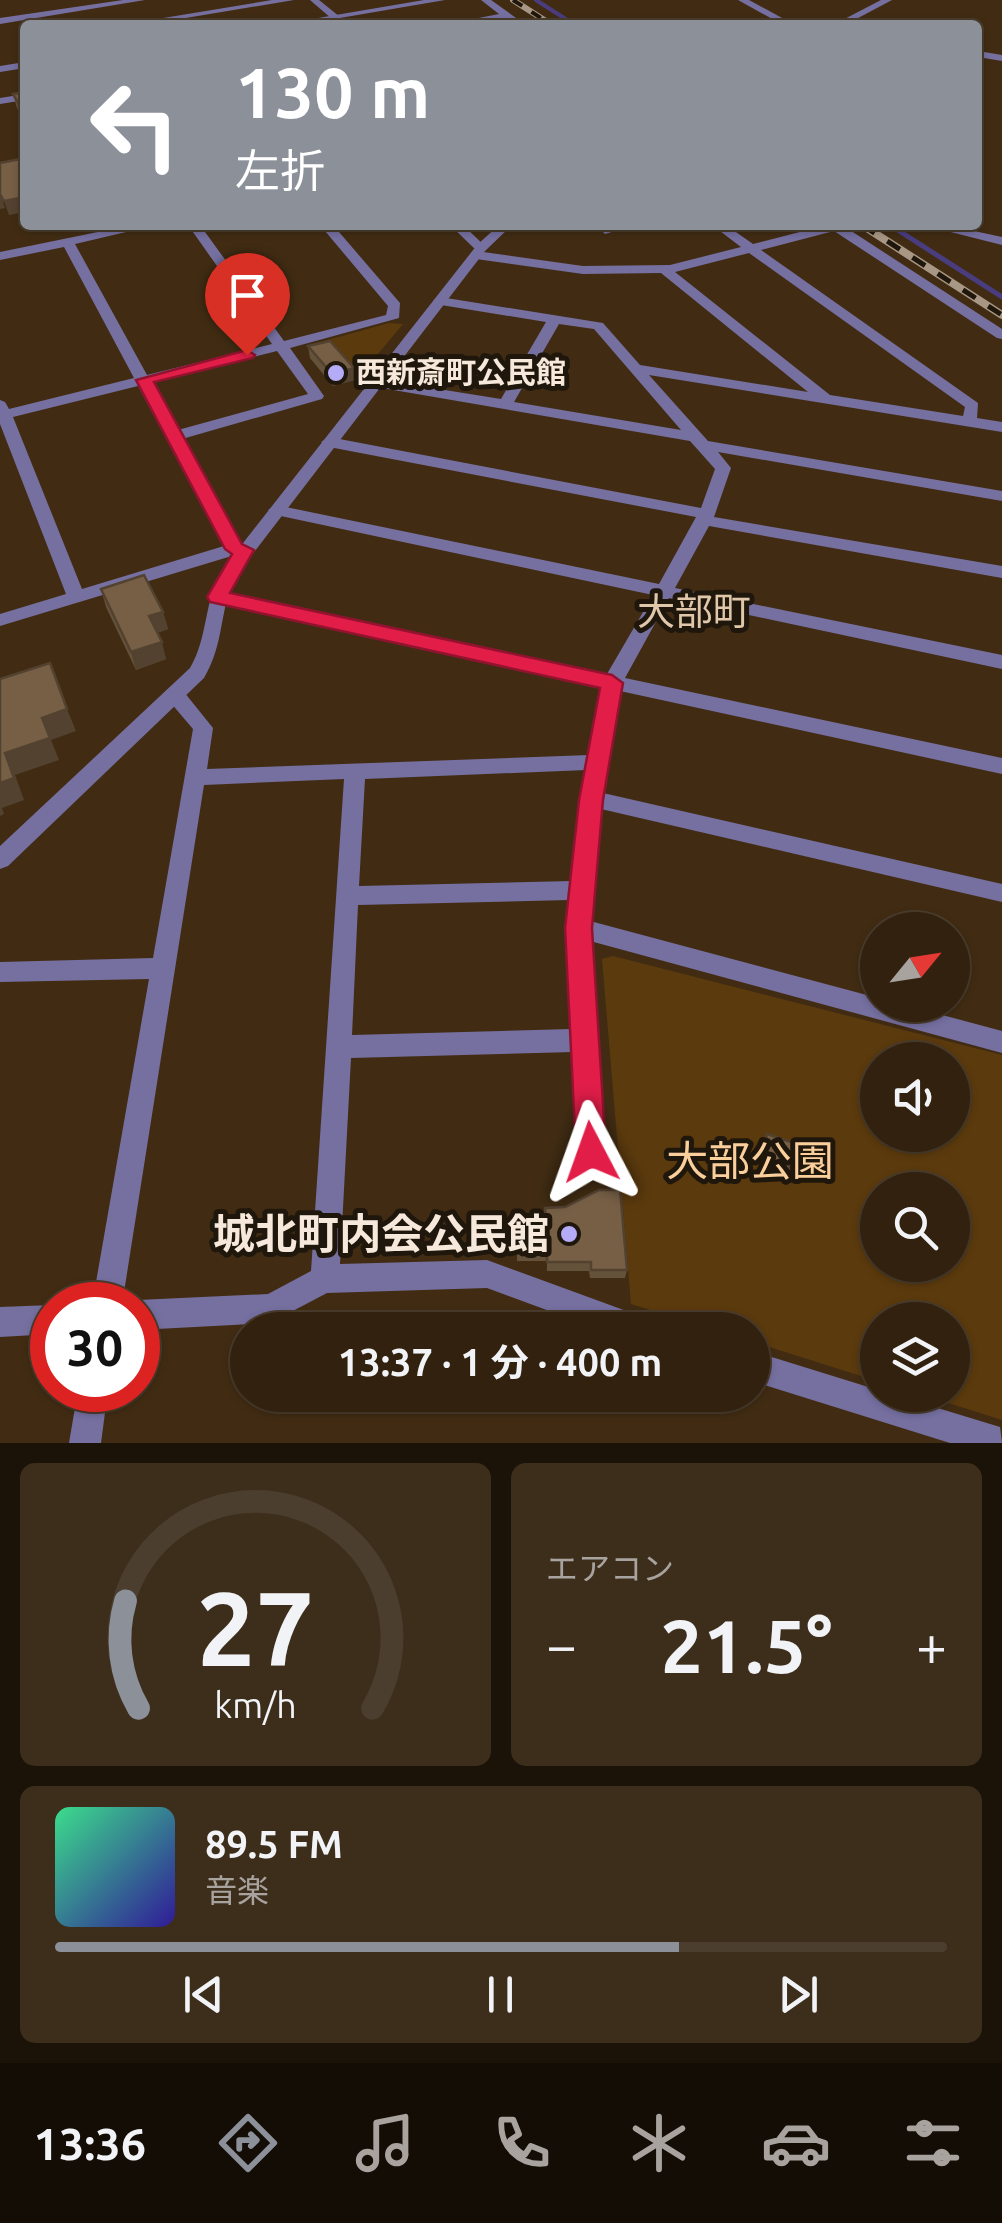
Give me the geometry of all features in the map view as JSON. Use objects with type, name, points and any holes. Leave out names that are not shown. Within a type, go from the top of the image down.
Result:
[{"type":"street","points":[[0,20],[141,0]]},
{"type":"street","points":[[170,20],[290,0]]},
{"type":"street","points":[[314,0],[339,20]]},
{"type":"street","points":[[315,20],[441,0]]},
{"type":"street","points":[[485,0],[514,20]]},
{"type":"street","points":[[742,0],[780,20]]},
{"type":"street","points":[[848,20],[888,0]]},
{"type":"street","points":[[126,1],[143,20]]},
{"type":"street","points":[[411,5],[425,15]]},
{"type":"street","points":[[42,14],[46,20]]},
{"type":"street","points":[[478,20],[507,15]]},
{"type":"street","points":[[0,256],[126,230]]},
{"type":"street","points":[[174,436],[316,396],[198,230]]},
{"type":"street","points":[[77,598],[1,412],[392,318],[395,306],[330,230]]},
{"type":"street","points":[[460,230],[479,251],[582,270],[664,269],[820,230]]},
{"type":"street","points":[[0,860],[176,697],[213,646],[218,597],[239,550],[276,510],[479,251],[501,230]]},
{"type":"street","points":[[725,230],[973,406],[969,421]]},
{"type":"street","points":[[841,230],[1002,335]]},
{"type":"street","points":[[950,230],[1002,242]]},
{"type":"street","points":[[68,242],[239,550]]},
{"type":"street","points":[[664,269],[824,397]]},
{"type":"street","points":[[440,301],[598,326],[723,468],[705,517],[612,683],[591,800],[578,928],[591,1152]]},
{"type":"street","points":[[506,404],[555,319]]},
{"type":"street","points":[[638,369],[1002,427]]},
{"type":"street","points":[[376,383],[1002,496]]},
{"type":"street","points":[[328,442],[1002,572]]},
{"type":"street","points":[[276,510],[1002,662]]},
{"type":"street","points":[[0,620],[239,550]]},
{"type":"street","points":[[218,597],[1002,766]]},
{"type":"street","points":[[111,1282],[203,728],[176,697]]},
{"type":"street","points":[[195,777],[597,762]]},
{"type":"street","points":[[325,1279],[356,771]]},
{"type":"street","points":[[591,800],[1002,894]]},
{"type":"street","points":[[351,896],[582,890]]},
{"type":"street","points":[[578,928],[1002,1042]]},
{"type":"street","points":[[0,972],[163,968]]},
{"type":"street","points":[[340,1047],[584,1040]]},
{"type":"street","points":[[160,1314],[270,1308],[325,1279],[487,1274],[587,1312]]},
{"type":"street","points":[[0,1322],[30,1321]]},
{"type":"street","points":[[770,1372],[1000,1443]]},
{"type":"street","points":[[85,1443],[90,1412]]},
{"type":"green space","points":[[389,323],[403,324],[357,379],[324,341]]},
{"type":"green space","name":"大部公園","points":[[613,956],[860,1019],[860,1022],[951,1042],[860,1042],[860,1152],[970,1152],[970,1047],[1002,1055],[1002,1420],[970,1410],[970,1302],[860,1302],[860,1376],[770,1347],[770,1312],[657,1312],[631,1304],[602,959]]},
{"type":"building","points":[[20,159],[20,198],[4,201],[0,194],[0,163]]},
{"type":"building","points":[[330,341],[354,368],[332,374],[308,346]]},
{"type":"building","points":[[144,575],[163,612],[149,616],[162,642],[131,652],[101,589]]},
{"type":"building","points":[[50,663],[67,709],[42,718],[50,738],[5,753],[14,778],[0,783],[0,679]]},
{"type":"building","points":[[767,1134],[794,1143],[789,1169],[762,1161]]},
{"type":"building","name":"城北町内会公民館","points":[[599,1190],[620,1190],[627,1270],[591,1270],[591,1262],[547,1262],[547,1252],[517,1253],[516,1217],[546,1217],[545,1208],[565,1207]]},
{"type":"waterway","points":[[536,0],[567,20]]},
{"type":"waterway","points":[[898,230],[1002,297]]},
{"type":"railway","points":[[513,0],[544,20]]},
{"type":"railway","points":[[870,230],[1002,315]]},
{"type":"place","name":"西新斎町公民館","points":[[336,373]]},
{"type":"place","name":"城北町内会公民館","points":[[569,1234]]},
{"type":"district","name":"大部町","points":[[694,612]]},
{"type":"route","points":[[247,355],[144,380],[234,549],[244,550],[218,597],[612,683],[591,800],[578,928],[591,1152]]}]
